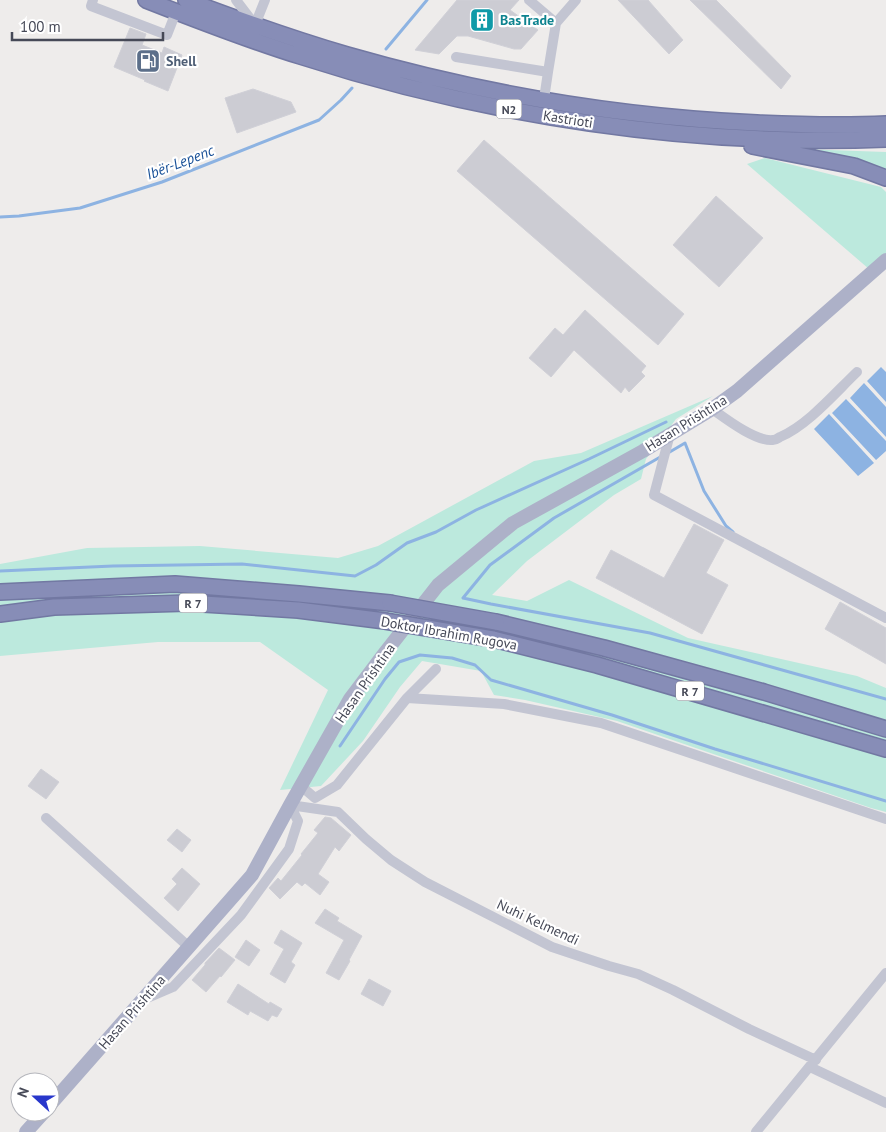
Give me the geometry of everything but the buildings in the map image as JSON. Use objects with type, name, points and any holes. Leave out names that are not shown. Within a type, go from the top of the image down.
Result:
[{"type":"highway","name":"Kastrioti","points":[[146,0],[181,6],[255,26],[346,55],[492,91],[684,119],[783,124],[882,123]]},
{"type":"highway","name":"Kastrioti","points":[[181,6],[237,35],[301,57],[392,83],[489,105],[575,120],[684,134],[782,140],[886,139]]},
{"type":"highway","points":[[684,134],[836,162],[868,170],[886,178]]},
{"type":"highway","name":"Doktor Ibrahim Rugova","points":[[0,592],[175,584],[390,603],[496,622],[604,648],[764,692],[886,730]]},
{"type":"highway","name":"Doktor Ibrahim Rugova","points":[[0,614],[54,607],[187,603],[298,610],[385,621],[492,639],[606,667],[886,749]]},
{"type":"main road","name":"Hasan Prishtina","points":[[60,1094],[252,875],[350,699],[438,585],[513,523],[643,451],[712,409],[737,391],[886,260]]},
{"type":"main road","points":[[26,1132],[35,1122]]},
{"type":"street","points":[[93,0],[91,6],[167,35],[181,6]]},
{"type":"street","points":[[236,0],[255,26]]},
{"type":"street","points":[[255,26],[265,0]]},
{"type":"street","points":[[530,0],[556,23]]},
{"type":"street","points":[[544,99],[556,23],[576,0]]},
{"type":"street","points":[[456,57],[548,72]]},
{"type":"street","points":[[712,409],[756,437],[773,440],[797,428],[857,372]]},
{"type":"street","points":[[670,434],[654,496],[886,618]]},
{"type":"street","points":[[301,786],[315,798],[337,785],[408,698],[436,669]]},
{"type":"street","points":[[408,698],[504,704],[601,723],[886,819]]},
{"type":"street","points":[[142,1000],[173,987],[241,915],[289,849],[298,821],[290,805]]},
{"type":"street","name":"Nuhi Kelmendi","points":[[290,805],[338,812],[391,860],[425,882],[552,947],[638,974],[673,990],[886,1103]]},
{"type":"street","points":[[46,818],[189,947]]},
{"type":"street","points":[[756,1132],[886,973]]},
{"type":"green space","points":[[800,149],[886,152],[886,175]]},
{"type":"green space","points":[[765,158],[881,187],[886,192],[886,253],[869,269],[747,164]]},
{"type":"green space","points":[[713,396],[676,419],[646,459],[641,479],[614,495],[527,561],[492,595],[527,601],[569,580],[688,638],[857,676],[886,688],[886,812],[617,721],[525,700],[494,695],[481,671],[422,661],[400,687],[363,741],[321,786],[280,790],[328,690],[260,642],[158,642],[0,656],[0,564],[87,548],[200,546],[338,558],[378,546],[534,461],[581,453]]},
{"type":"water","points":[[881,367],[886,372],[886,402],[867,381]]},
{"type":"water","points":[[864,383],[886,407],[886,437],[850,398]]},
{"type":"water","points":[[846,399],[886,441],[886,451],[876,460],[832,413]]},
{"type":"water","points":[[829,414],[874,463],[858,476],[814,429]]},
{"type":"waterway","name":"Ibër-Lepenc","points":[[386,49],[427,0]]},
{"type":"waterway","name":"Ibër-Lepenc","points":[[0,217],[80,208],[162,182],[319,120],[352,88]]},
{"type":"waterway","points":[[0,571],[113,566],[242,564],[355,576],[376,565],[407,543],[436,532],[476,510],[666,422]]},
{"type":"waterway","points":[[668,453],[685,443],[704,491],[726,526],[733,532]]},
{"type":"waterway","points":[[662,456],[554,518],[490,565],[463,598],[650,633],[886,699]]},
{"type":"waterway","points":[[340,746],[385,679],[399,662],[420,655],[452,658],[475,665],[491,680],[612,715],[715,749],[886,801]]},
{"type":"place","name":"BasTrade","points":[[482,20]]},
{"type":"place","name":"Shell","points":[[148,61]]}]
